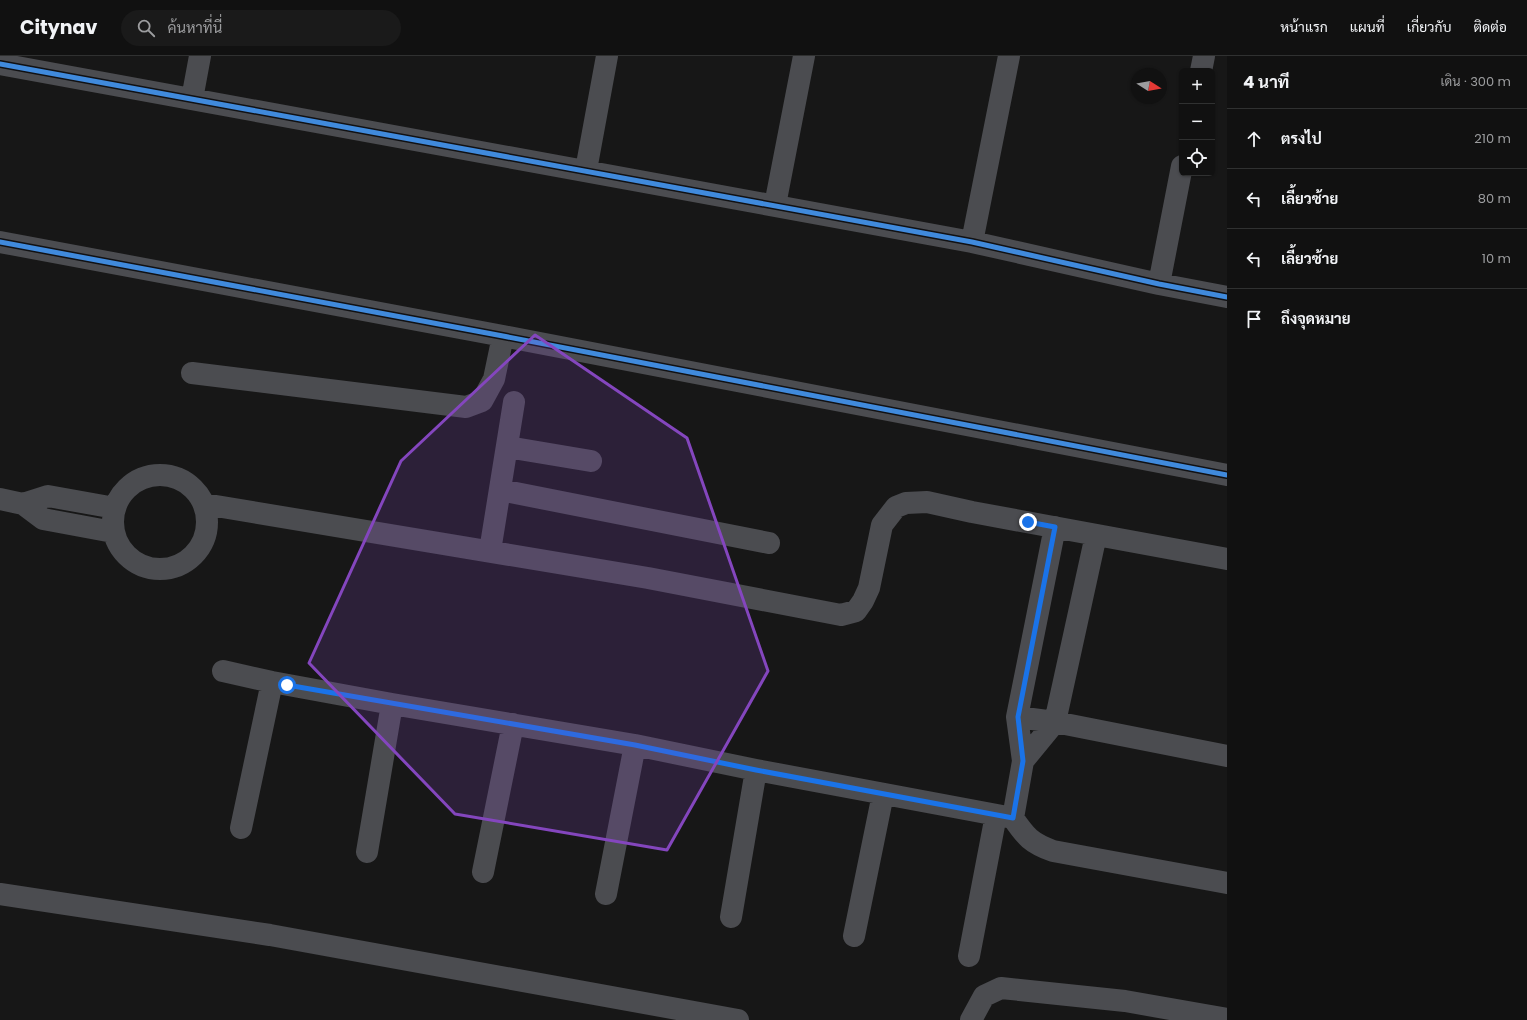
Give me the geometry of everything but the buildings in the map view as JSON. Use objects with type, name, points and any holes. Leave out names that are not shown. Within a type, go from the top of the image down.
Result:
[{"type":"street","points":[[192,99],[200,56]]},
{"type":"street","points":[[586,170],[607,56]]},
{"type":"street","points":[[775,205],[804,56]]},
{"type":"street","points":[[972,242],[1009,56]]},
{"type":"street","points":[[1202,68],[1204,56]]},
{"type":"street","points":[[0,64],[586,170],[972,242],[1159,284],[1227,297]]},
{"type":"street","points":[[1159,284],[1180,176]]},
{"type":"street","points":[[0,242],[504,336],[1227,475]]},
{"type":"street","points":[[192,373],[466,407],[482,401],[494,379],[504,336]]},
{"type":"street","points":[[490,551],[508,447],[514,402]]},
{"type":"street","points":[[508,447],[591,461]]},
{"type":"street","points":[[154,474],[169,475],[184,481],[196,491],[204,504],[207,519],[205,535],[198,549],[188,560],[174,567],[158,569],[143,566],[129,558],[119,546],[113,532],[113,516],[115,508],[117,501],[126,488],[139,479],[154,474]]},
{"type":"street","points":[[500,490],[769,543]]},
{"type":"street","points":[[23,504],[48,496],[115,508]]},
{"type":"street","points":[[0,499],[23,504],[43,519],[113,532]]},
{"type":"street","points":[[204,504],[648,578],[841,615],[856,611],[863,602],[869,588],[882,525],[896,507],[906,502],[927,502],[1227,559]]},
{"type":"street","points":[[1023,761],[1018,717],[1055,527]]},
{"type":"street","points":[[969,956],[1004,816],[1023,761],[1055,722],[1096,535]]},
{"type":"street","points":[[223,671],[272,682],[392,704],[635,745],[756,770],[1004,816],[1035,844],[1053,851],[1227,883]]},
{"type":"street","points":[[241,828],[272,682]]},
{"type":"street","points":[[367,852],[392,704]]},
{"type":"street","points":[[1018,717],[1055,722],[1227,756]]},
{"type":"street","points":[[483,872],[513,724]]},
{"type":"street","points":[[606,894],[635,745]]},
{"type":"street","points":[[731,917],[756,770]]},
{"type":"street","points":[[854,936],[883,794]]},
{"type":"street","points":[[0,894],[270,935],[738,1020]]},
{"type":"street","points":[[971,1020],[984,996],[1001,988],[1125,1001],[1227,1019]]},
{"type":"highlighted area","points":[[535,335],[687,438],[768,671],[667,850],[455,814],[309,663],[401,461]]},
{"type":"cycle path","points":[[0,64],[972,242],[1159,284],[1227,297]]},
{"type":"cycle path","points":[[0,242],[503,336],[1227,475]]},
{"type":"route","points":[[287,685],[635,745],[756,770],[1013,818],[1023,761],[1018,717],[1055,527],[1028,522]]}]
